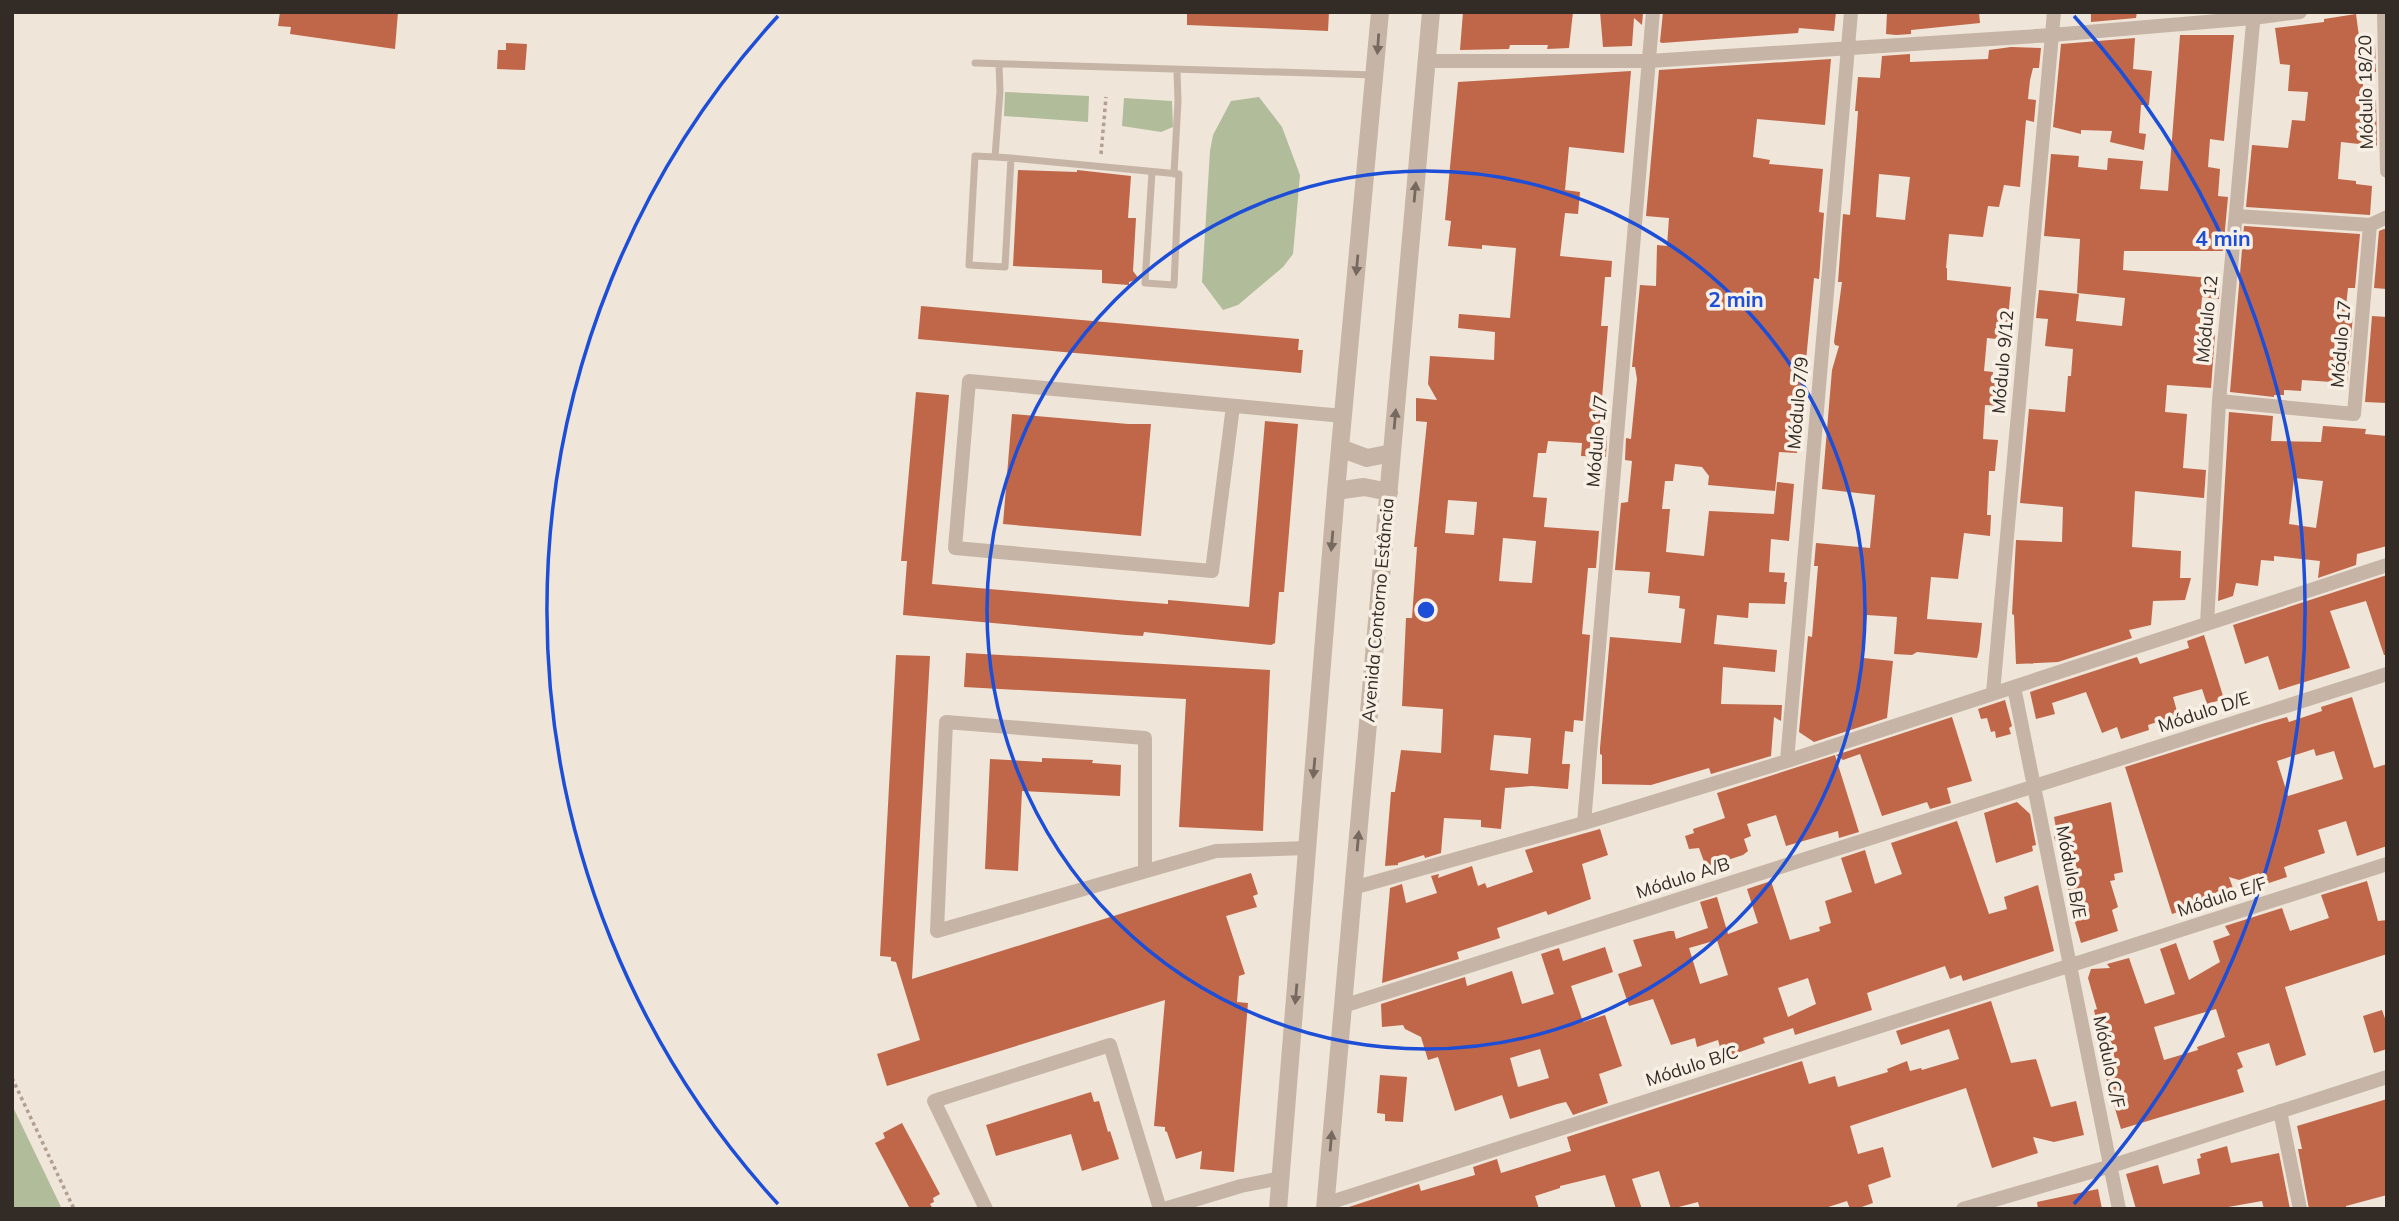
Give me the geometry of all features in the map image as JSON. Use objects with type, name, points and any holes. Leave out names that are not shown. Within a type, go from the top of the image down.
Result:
[{"type":"street","points":[[1278,1209],[1336,491],[1380,12]]},
{"type":"street","name":"Avenida Contorno Estância","points":[[1325,1206],[1431,12]]},
{"type":"street","name":"Módulo 1/7","points":[[1584,823],[1653,12]]},
{"type":"street","name":"Módulo 7/9","points":[[1787,761],[1851,12]]},
{"type":"street","name":"Módulo 9/12","points":[[1993,693],[2054,12]]},
{"type":"street","points":[[1427,61],[1649,61],[2052,35],[2300,12]]},
{"type":"street","name":"Módulo 18/20","points":[[2384,12],[2387,171]]},
{"type":"street","name":"Módulo 12","points":[[2207,624],[2219,401],[2254,15]]},
{"type":"street","points":[[2237,216],[2370,225],[2387,217]]},
{"type":"street","name":"Módulo 17","points":[[2219,401],[2354,414],[2370,225]]},
{"type":"street","points":[[1233,406],[1212,571],[956,548],[969,381],[1343,416]]},
{"type":"street","points":[[1340,447],[1367,458],[1392,453]]},
{"type":"street","points":[[1336,491],[1364,487],[1389,492]]},
{"type":"street","points":[[1353,888],[1584,823],[1787,761],[2387,565]]},
{"type":"street","name":"Módulo D/E","points":[[2034,786],[2387,674]]},
{"type":"street","name":"Módulo B/E","points":[[2014,687],[2070,966]]},
{"type":"street","points":[[1145,869],[1145,738],[946,722],[937,931],[1145,869],[1216,851],[1308,848]]},
{"type":"street","name":"Módulo A/B","points":[[1343,1006],[2034,786]]},
{"type":"street","name":"Módulo E/F","points":[[2070,966],[2387,864]]},
{"type":"street","name":"Módulo C/F","points":[[2070,966],[2119,1209]]},
{"type":"street","name":"Módulo B/C","points":[[1325,1206],[2070,966]]},
{"type":"street","points":[[986,1209],[934,1101],[1110,1045],[1162,1209],[1241,1186],[1281,1178]]},
{"type":"street","points":[[1963,1209],[2111,1166],[2387,1077]]},
{"type":"street","points":[[2280,1111],[2300,1209]]},
{"type":"lane","points":[[975,63],[1375,75]]},
{"type":"lane","points":[[995,157],[1000,91],[999,64]]},
{"type":"lane","points":[[1174,174],[1177,71]]},
{"type":"lane","points":[[1011,158],[1005,267],[969,265],[975,156],[1011,158],[1179,174],[1174,285],[1145,283],[1152,172]]},
{"type":"path","points":[[1100,167],[1105,97]]},
{"type":"path","points":[[12,1078],[75,1209]]},
{"type":"green space","points":[[1005,92],[1089,96],[1088,122],[1004,116]]},
{"type":"green space","points":[[1259,97],[1282,127],[1300,175],[1293,254],[1283,267],[1238,305],[1223,310],[1202,282],[1210,151],[1213,135],[1231,101]]},
{"type":"green space","points":[[1124,98],[1172,101],[1173,127],[1161,132],[1122,126]]},
{"type":"green space","points":[[12,1105],[62,1209],[12,1209]]},
{"type":"building","points":[[280,12],[398,12],[395,49],[290,34],[291,27],[278,26]]},
{"type":"building","points":[[1187,12],[1329,12],[1328,31],[1187,25]]},
{"type":"building","points":[[1463,12],[1573,12],[1569,48],[1547,49],[1548,45],[1510,45],[1509,49],[1460,50]]},
{"type":"building","points":[[1600,12],[1643,13],[1642,25],[1634,18],[1632,46],[1603,47]]},
{"type":"building","points":[[1663,12],[1836,12],[1834,31],[1799,28],[1798,33],[1662,43]]},
{"type":"building","points":[[1887,12],[1979,12],[1980,23],[1911,30],[1911,34],[1886,34]]},
{"type":"building","points":[[2091,12],[2137,12],[2136,18],[2091,22]]},
{"type":"building","points":[[2356,14],[2360,44],[2375,45],[2376,72],[2364,71],[2362,99],[2376,100],[2377,146],[2341,142],[2338,179],[2372,186],[2370,215],[2246,207],[2252,145],[2288,148],[2292,120],[2305,121],[2308,92],[2288,91],[2290,65],[2280,64],[2275,28],[2324,22],[2324,19]]},
{"type":"building","points":[[2180,35],[2234,35],[2224,141],[2210,139],[2208,167],[2220,169],[2218,196],[2228,197],[2223,251],[2124,251],[2123,270],[2220,279],[2219,299],[2202,297],[2199,333],[2215,334],[2211,388],[2167,385],[2165,412],[2187,414],[2183,468],[2206,470],[2204,498],[2135,491],[2132,547],[2181,551],[2180,578],[2191,578],[2185,600],[2153,601],[2151,625],[2129,630],[2132,638],[2058,662],[2016,664],[2012,614],[2016,540],[2062,542],[2063,507],[2020,503],[2029,409],[2065,412],[2068,376],[2071,376],[2073,349],[2045,346],[2048,319],[2036,318],[2039,290],[2079,294],[2076,321],[2122,326],[2125,298],[2077,293],[2080,239],[2044,236],[2051,154],[2079,156],[2078,167],[2107,170],[2108,158],[2143,161],[2140,189],[2168,191]]},
{"type":"building","points":[[2135,38],[2133,69],[2152,71],[2149,105],[2141,105],[2139,133],[2146,134],[2144,150],[2110,142],[2112,131],[2081,130],[2081,134],[2053,127],[2061,44]]},
{"type":"building","points":[[506,43],[527,44],[525,70],[497,69],[498,50],[506,50]]},
{"type":"building","points":[[2011,47],[2041,48],[2039,68],[2033,68],[2030,80],[2028,99],[2036,100],[2034,122],[2026,120],[2020,187],[2004,185],[1999,207],[1988,206],[1983,237],[1949,234],[1947,280],[2011,287],[2006,340],[1987,338],[1984,371],[1993,372],[1992,383],[2003,384],[2001,406],[1985,405],[1983,439],[1998,440],[1995,471],[1989,471],[1987,515],[1991,515],[1990,536],[1964,533],[1958,579],[1931,577],[1927,619],[1982,623],[1979,651],[1977,658],[1917,652],[1912,655],[1894,654],[1897,617],[1867,615],[1863,658],[1893,661],[1887,718],[1814,742],[1799,732],[1808,636],[1812,637],[1818,566],[1814,566],[1816,543],[1870,548],[1875,495],[1822,489],[1832,370],[1839,346],[1834,342],[1842,282],[1838,282],[1843,214],[1850,215],[1858,77],[1880,78],[1882,56],[1910,54],[1910,62],[1988,59],[1989,50]],"holes":[[[1879,174],[1910,177],[1905,220],[1876,217]]]},
{"type":"building","points":[[1831,59],[1825,125],[1757,119],[1753,157],[1770,160],[1769,164],[1823,169],[1819,212],[1824,213],[1819,279],[1814,278],[1797,453],[1779,452],[1775,491],[1708,485],[1709,476],[1702,467],[1675,464],[1673,481],[1665,481],[1662,509],[1670,509],[1666,552],[1704,556],[1709,511],[1774,514],[1777,482],[1794,484],[1789,541],[1771,539],[1769,572],[1785,573],[1785,604],[1749,603],[1748,618],[1717,615],[1714,644],[1777,650],[1775,672],[1723,667],[1721,704],[1782,705],[1781,721],[1774,717],[1771,756],[1711,774],[1709,768],[1651,785],[1602,784],[1600,748],[1610,637],[1681,643],[1685,609],[1679,608],[1680,596],[1648,593],[1650,572],[1615,570],[1621,503],[1628,502],[1632,461],[1625,460],[1626,438],[1631,439],[1637,379],[1635,367],[1632,367],[1640,285],[1656,286],[1657,245],[1667,246],[1669,218],[1646,216],[1659,70]]},
{"type":"building","points":[[1631,71],[1624,153],[1569,147],[1565,190],[1580,192],[1578,214],[1565,213],[1560,256],[1612,261],[1611,277],[1605,277],[1601,326],[1608,326],[1599,435],[1607,436],[1606,457],[1581,456],[1582,443],[1548,441],[1546,453],[1538,453],[1533,497],[1547,498],[1544,527],[1599,531],[1596,568],[1588,568],[1582,634],[1590,635],[1583,721],[1574,720],[1573,732],[1565,731],[1562,764],[1570,764],[1568,789],[1532,786],[1505,788],[1501,829],[1481,827],[1481,820],[1444,818],[1441,853],[1385,866],[1391,792],[1395,792],[1401,750],[1441,753],[1443,709],[1402,706],[1406,618],[1412,618],[1417,547],[1414,547],[1427,422],[1416,421],[1416,398],[1437,400],[1428,384],[1430,356],[1494,360],[1495,332],[1458,328],[1459,314],[1510,318],[1516,248],[1448,246],[1451,221],[1445,220],[1458,82]],"holes":[[[1448,500],[1477,502],[1474,535],[1445,533]],[[1503,538],[1536,541],[1532,583],[1499,581]],[[1494,735],[1531,738],[1528,774],[1490,770]]]},
{"type":"building","points":[[1018,170],[1077,170],[1131,176],[1128,218],[1136,218],[1133,271],[1139,279],[1129,282],[1129,285],[1102,283],[1102,270],[1013,266]]},
{"type":"building","points":[[2244,226],[2360,234],[2355,288],[2348,288],[2345,315],[2353,315],[2347,383],[2302,380],[2301,391],[2284,390],[2284,395],[2274,397],[2230,392]]},
{"type":"building","points":[[2387,229],[2387,289],[2374,288],[2379,231]]},
{"type":"building","points":[[921,306],[1299,339],[1298,350],[1303,350],[1301,373],[918,339]]},
{"type":"building","points":[[2372,316],[2387,317],[2387,403],[2365,402]]},
{"type":"building","points":[[916,392],[949,395],[932,584],[1129,601],[1168,604],[1168,600],[1249,607],[1265,421],[1298,424],[1284,592],[1279,592],[1275,643],[1271,645],[1144,632],[1143,636],[1126,635],[903,615],[907,561],[901,561]]},
{"type":"building","points":[[2229,412],[2273,416],[2271,441],[2321,442],[2323,426],[2366,429],[2365,434],[2387,436],[2387,546],[2357,554],[2356,565],[2318,578],[2320,561],[2274,556],[2274,561],[2261,560],[2258,586],[2236,583],[2233,596],[2218,601]],"holes":[[[2294,478],[2323,481],[2316,528],[2289,524]]]},
{"type":"building","points":[[1012,414],[1151,424],[1141,536],[1003,524]]},
{"type":"building","points":[[2387,575],[2387,655],[2384,655],[2366,601],[2330,611],[2350,668],[2279,690],[2268,656],[2245,664],[2233,625]]},
{"type":"building","points":[[2204,635],[2224,699],[2207,704],[2202,689],[2173,697],[2178,715],[2148,725],[2149,730],[2121,739],[2117,727],[2102,733],[2086,692],[2052,703],[2055,714],[2036,719],[2030,692],[2137,657],[2140,664],[2189,648],[2187,641]]},
{"type":"building","points":[[966,653],[1270,670],[1263,831],[1179,827],[1186,699],[964,687]]},
{"type":"building","points":[[896,655],[930,656],[912,979],[1251,873],[1258,894],[1253,896],[1257,907],[1226,916],[1245,974],[1239,976],[1237,1002],[1248,1003],[1234,1172],[1200,1169],[1202,1151],[1176,1159],[1165,1127],[1154,1126],[1165,1000],[887,1086],[877,1054],[920,1040],[896,962],[891,961],[891,957],[880,956]]},
{"type":"building","points":[[2352,697],[2374,768],[2387,764],[2387,846],[2357,856],[2346,821],[2318,830],[2325,853],[2284,867],[2287,877],[2263,885],[2259,873],[2239,880],[2229,877],[2234,891],[2172,914],[2125,767],[2265,723],[2287,717],[2289,722],[2322,711],[2321,707]],"holes":[[[2314,749],[2316,756],[2334,751],[2343,779],[2288,796],[2277,761]]]},
{"type":"building","points":[[2005,700],[2012,726],[2009,728],[2011,734],[1996,738],[1987,718],[1981,719],[1978,709]]},
{"type":"building","points":[[1952,717],[1972,781],[1947,788],[1951,803],[1930,809],[1927,802],[1882,816],[1860,754],[1843,760],[1836,755]]},
{"type":"building","points":[[1835,755],[1859,832],[1839,838],[1838,831],[1786,846],[1776,815],[1747,824],[1751,836],[1744,839],[1748,851],[1743,855],[1706,867],[1699,848],[1689,849],[1685,836],[1694,833],[1693,829],[1725,818],[1717,793]]},
{"type":"building","points":[[1042,758],[1093,760],[1092,763],[1121,765],[1120,796],[1022,791],[1018,871],[985,869],[990,759],[1042,762]]},
{"type":"building","points":[[2017,802],[2030,814],[2036,845],[2032,846],[2033,851],[1996,863],[1984,813]]},
{"type":"building","points":[[2111,802],[2123,872],[2114,874],[2115,880],[2110,881],[2118,907],[2112,910],[2118,931],[2081,943],[2067,895],[2069,894],[2059,840],[2055,841],[2054,835],[2058,839],[2054,817]]},
{"type":"building","points":[[1957,821],[1989,914],[2007,909],[2004,897],[2038,885],[2054,951],[1963,981],[1961,975],[1950,979],[1945,966],[1867,993],[1872,1010],[1795,1035],[1793,1028],[1763,1038],[1765,1043],[1723,1058],[1718,1040],[1697,1047],[1695,1038],[1671,1045],[1653,999],[1629,1006],[1618,974],[1642,966],[1633,940],[1669,931],[1674,931],[1676,939],[1708,928],[1700,902],[1717,897],[1728,934],[1758,923],[1747,889],[1771,881],[1790,940],[1820,931],[1819,927],[1831,923],[1825,901],[1852,892],[1841,858],[1865,850],[1875,884],[1902,874],[1891,843]],"holes":[[[1717,940],[1728,975],[1700,984],[1689,948]],[[1808,978],[1816,1004],[1788,1017],[1778,988]]]},
{"type":"building","points":[[1600,829],[1608,855],[1582,864],[1591,899],[1548,915],[1546,911],[1497,928],[1500,938],[1457,952],[1459,959],[1382,983],[1390,888],[1402,884],[1406,903],[1437,893],[1431,876],[1439,874],[1438,878],[1472,866],[1478,886],[1485,883],[1487,888],[1533,872],[1525,850]]},
{"type":"building","points":[[2367,881],[2378,921],[2387,920],[2387,954],[2285,987],[2306,1055],[2276,1066],[2269,1043],[2237,1053],[2243,1067],[2237,1070],[2244,1092],[2121,1129],[2105,1074],[2107,1073],[2094,1010],[2097,1009],[2088,978],[2091,969],[2110,968],[2107,964],[2129,958],[2145,1004],[2175,994],[2160,949],[2176,943],[2189,980],[2220,962],[2213,941],[2230,935],[2225,926],[2282,908],[2290,931],[2329,918],[2321,895]],"holes":[[[2216,1009],[2225,1037],[2197,1047],[2198,1050],[2164,1060],[2154,1027]]]},
{"type":"building","points":[[1605,947],[1613,972],[1571,986],[1583,1022],[1605,1015],[1622,1066],[1599,1074],[1608,1103],[1573,1115],[1566,1102],[1510,1119],[1502,1095],[1455,1111],[1438,1057],[1428,1060],[1421,1037],[1405,1029],[1403,1025],[1382,1027],[1381,1004],[1465,977],[1467,986],[1512,971],[1522,1004],[1554,994],[1541,954],[1559,948],[1563,961]],"holes":[[[1540,1049],[1549,1078],[1518,1087],[1510,1058]]]},
{"type":"building","points":[[1991,1001],[2011,1063],[2036,1059],[2051,1107],[2076,1101],[2084,1135],[2054,1142],[2033,1137],[2038,1153],[1992,1168],[1966,1088],[1850,1126],[1858,1154],[1883,1147],[1891,1177],[1868,1185],[1873,1203],[1856,1209],[1850,1209],[1847,1201],[1822,1209],[1700,1209],[1698,1202],[1671,1209],[1659,1171],[1632,1179],[1642,1209],[1616,1209],[1605,1175],[1560,1186],[1535,1196],[1539,1209],[1349,1209],[1419,1184],[1421,1191],[1475,1175],[1473,1167],[1497,1159],[1501,1173],[1571,1151],[1567,1137],[1802,1061],[1809,1084],[1835,1076],[1838,1087],[1888,1072],[1887,1069],[1907,1061],[1910,1071],[1959,1059],[1949,1029],[1901,1045],[1896,1031]]},
{"type":"building","points":[[2382,1010],[2387,1024],[2387,1049],[2374,1053],[2363,1016]]},
{"type":"building","points":[[1380,1075],[1407,1077],[1403,1122],[1385,1121],[1385,1114],[1377,1113]]},
{"type":"building","points":[[1091,1092],[1094,1102],[1099,1101],[1119,1159],[1082,1171],[1071,1134],[996,1156],[986,1125]]},
{"type":"building","points":[[2387,1099],[2387,1195],[2346,1206],[2346,1209],[2309,1209],[2298,1149],[2302,1149],[2297,1126]]},
{"type":"building","points":[[902,1123],[940,1194],[933,1198],[934,1202],[930,1204],[933,1209],[910,1209],[875,1143],[885,1138],[883,1133]]},
{"type":"building","points":[[2227,1146],[2231,1163],[2279,1153],[2290,1209],[2264,1209],[2262,1201],[2217,1209],[2136,1209],[2126,1174],[2158,1165],[2163,1184],[2200,1174],[2197,1159],[2201,1158],[2200,1154]]},
{"type":"building","points":[[2098,1189],[2102,1209],[2038,1209],[2037,1202]]}]
